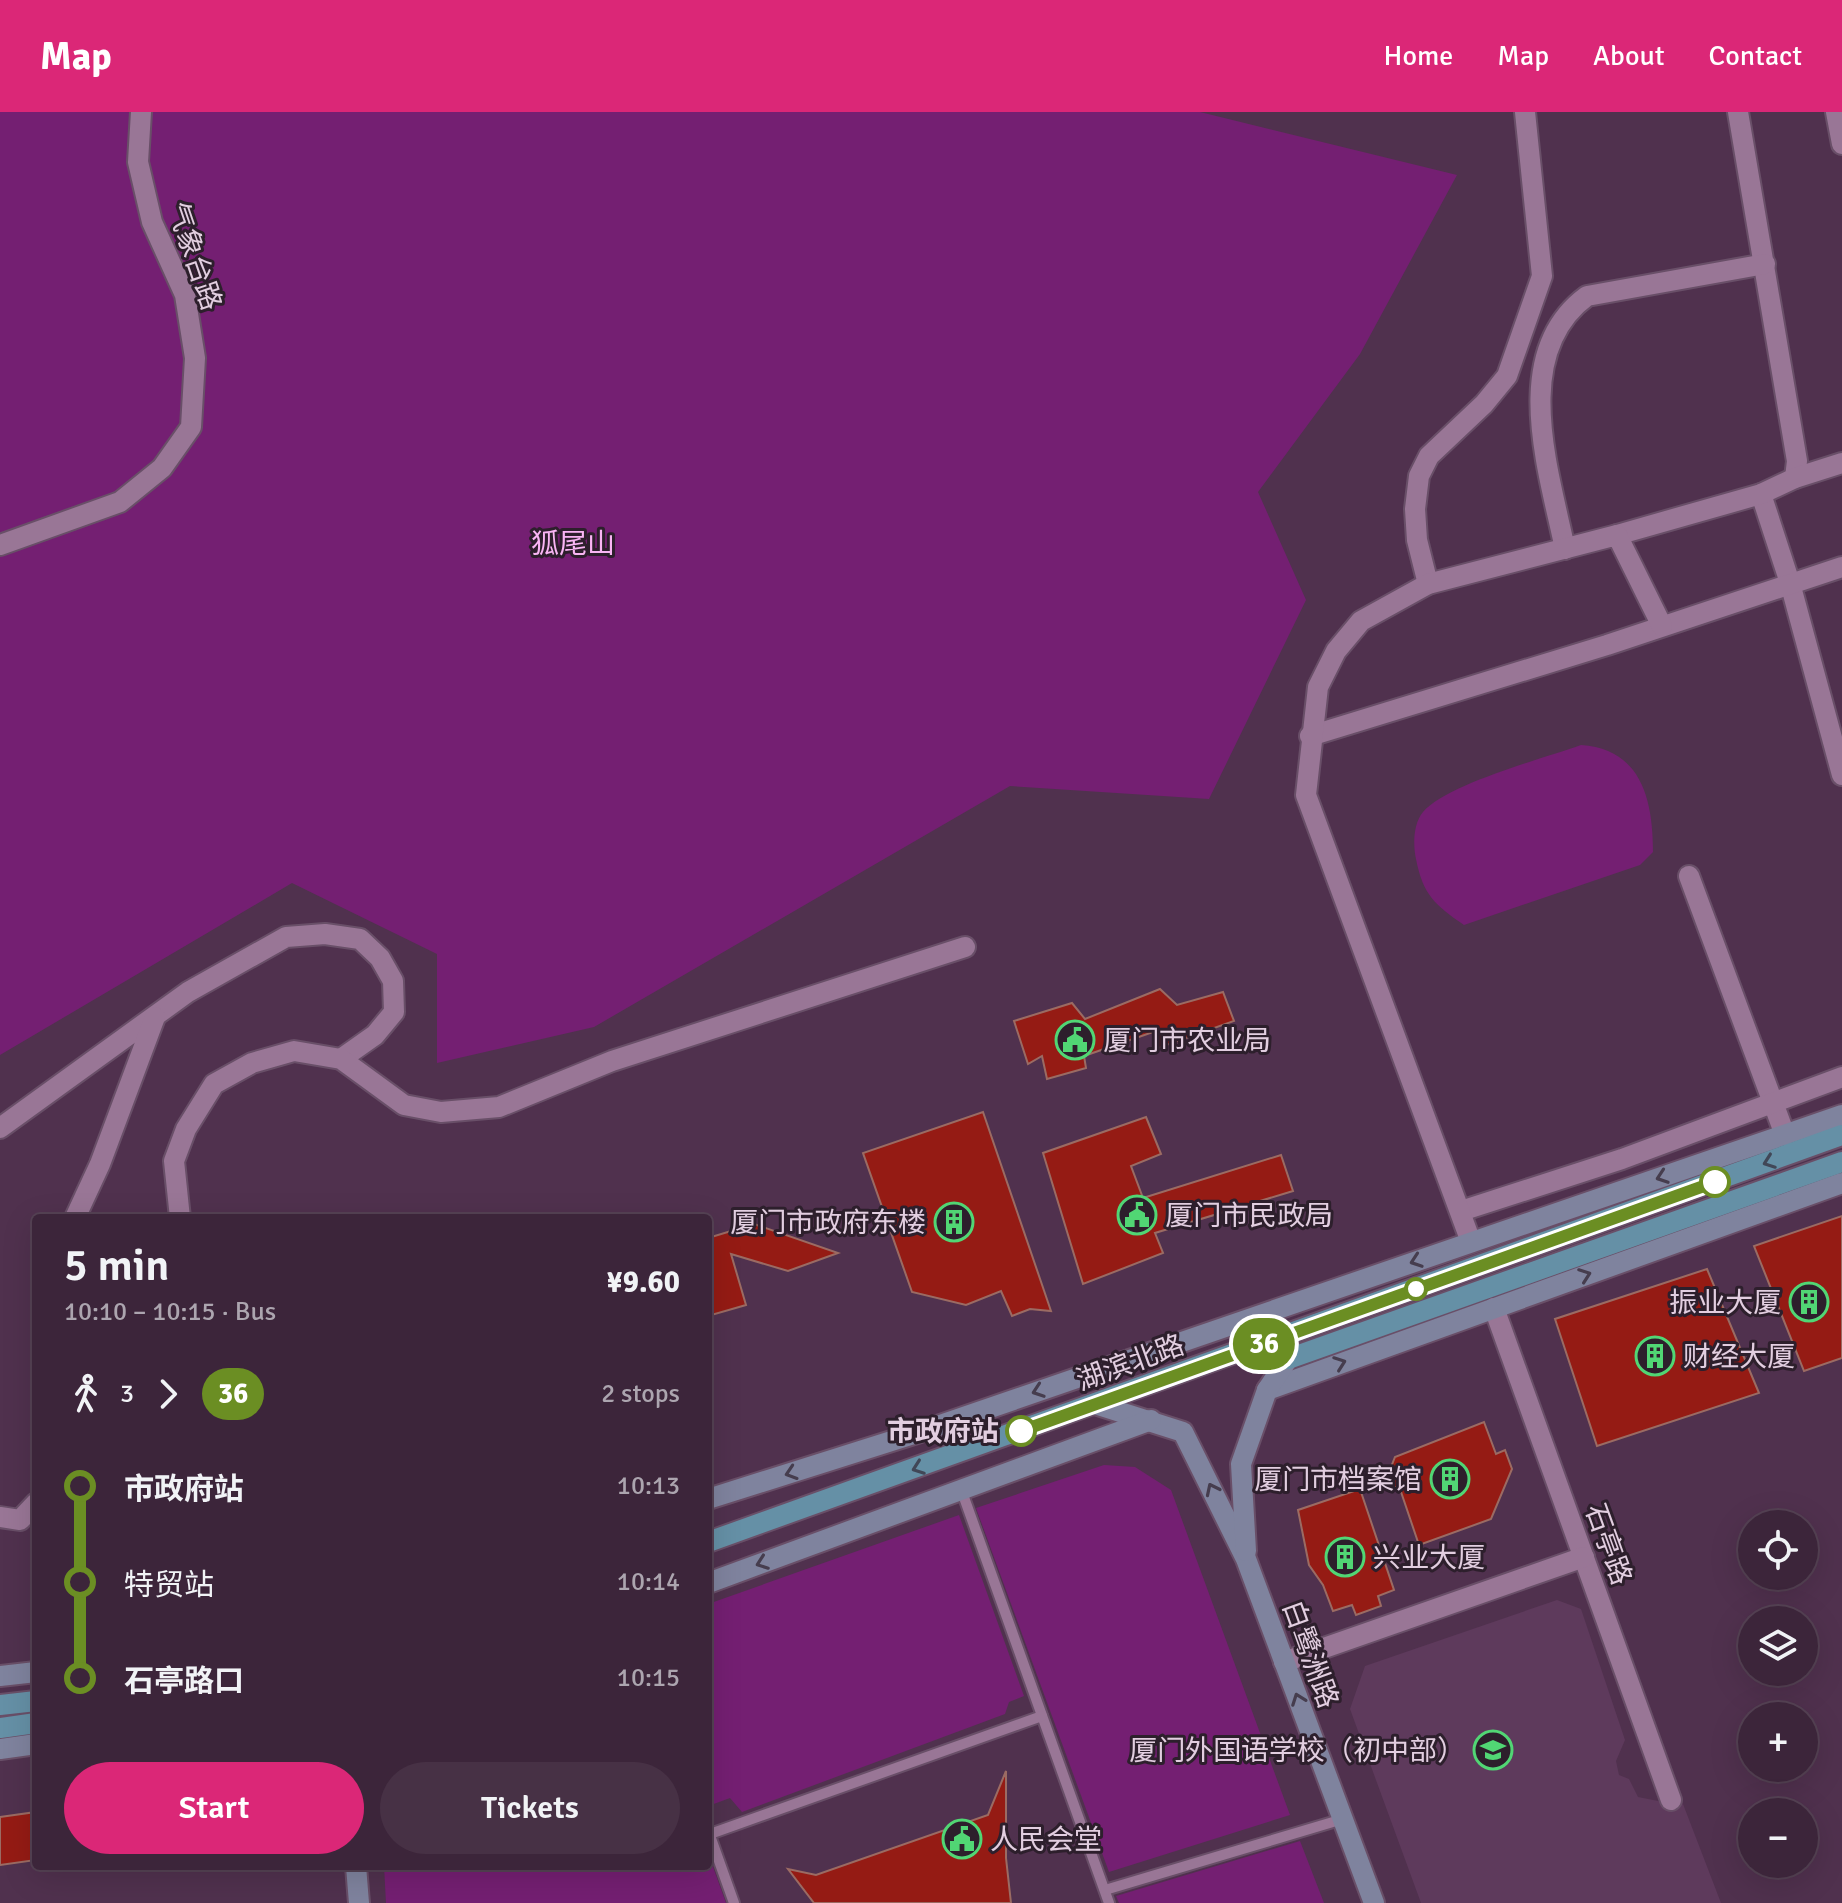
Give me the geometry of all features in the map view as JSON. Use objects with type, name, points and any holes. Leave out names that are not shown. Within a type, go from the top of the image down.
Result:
[{"type":"main road","name":"湖滨北路","points":[[712,1541],[1842,1135]]},
{"type":"main road","points":[[1288,1359],[1842,1162]]},
{"type":"main road","points":[[0,1705],[32,1701]]},
{"type":"main road","points":[[0,1728],[32,1724]]},
{"type":"street","name":"气象台路","points":[[0,545],[120,502],[162,468],[191,427],[195,358],[185,295],[152,222],[138,162],[141,112]]},
{"type":"street","points":[[1428,584],[1417,540],[1415,509],[1419,476],[1429,456],[1484,404],[1507,376],[1542,276],[1525,112]]},
{"type":"street","points":[[1738,112],[1797,461],[1795,478]]},
{"type":"street","points":[[1836,112],[1842,144]]},
{"type":"street","points":[[1565,549],[1548,463],[1539,394],[1550,342],[1566,311],[1587,296],[1765,264]]},
{"type":"street","points":[[1471,1242],[1306,795],[1310,736],[1318,687],[1336,651],[1361,621],[1428,584],[1761,494],[1795,478],[1842,463]]},
{"type":"street","points":[[1761,494],[1790,583],[1842,775]]},
{"type":"street","points":[[1617,535],[1662,626]]},
{"type":"street","points":[[1310,736],[1842,567]]},
{"type":"street","points":[[1689,876],[1785,1135]]},
{"type":"street","points":[[0,1128],[188,992],[286,937],[325,934],[360,939],[380,958],[393,981],[394,1012],[375,1035],[341,1059]]},
{"type":"street","points":[[180,1214],[174,1161],[186,1129],[214,1084],[252,1063],[294,1051],[341,1059],[404,1105],[441,1112],[499,1107],[612,1061],[965,947]]},
{"type":"street","points":[[77,1214],[100,1164],[155,1017]]},
{"type":"street","points":[[1461,1211],[1622,1159],[1842,1077]]},
{"type":"street","points":[[712,1498],[920,1432],[1842,1115]]},
{"type":"street","points":[[1267,1390],[1842,1183]]},
{"type":"street","name":"石亭路","points":[[1494,1308],[1671,1800]]},
{"type":"street","name":"白鹭洲路","points":[[1246,1559],[1241,1464],[1267,1390],[1288,1359]]},
{"type":"street","name":"白鹭洲路","points":[[1095,1404],[1183,1432],[1246,1559],[1374,1903]]},
{"type":"street","points":[[712,1582],[1151,1420]]},
{"type":"street","points":[[0,1517],[20,1520],[32,1507]]},
{"type":"street","points":[[1284,1662],[1584,1557]]},
{"type":"street","points":[[0,1676],[32,1672]]},
{"type":"street","points":[[0,1749],[32,1745]]},
{"type":"street","points":[[356,1870],[359,1903]]},
{"type":"lane","points":[[961,1489],[1109,1903]]},
{"type":"lane","points":[[712,1831],[1042,1716]]},
{"type":"lane","points":[[1105,1890],[1343,1819]]},
{"type":"lane","points":[[712,1841],[734,1903]]},
{"type":"shaded area","name":"厦门外国语学校（初中部）","points":[[1557,1600],[1581,1609],[1625,1740],[1616,1761],[1619,1775],[1629,1779],[1638,1797],[1663,1802],[1666,1810],[1683,1804],[1721,1903],[1421,1903],[1350,1709],[1365,1666]]},
{"type":"green space","name":"狐尾山","points":[[0,112],[1200,112],[1457,175],[1360,354],[1258,492],[1306,600],[1209,799],[1010,786],[594,1027],[437,1063],[437,954],[292,883],[0,1055]]},
{"type":"green space","points":[[1581,745],[1618,756],[1640,780],[1650,813],[1653,852],[1640,865],[1464,925],[1438,905],[1422,882],[1414,847],[1416,828],[1423,812],[1435,802],[1473,782]]},
{"type":"green space","points":[[1104,1465],[1135,1467],[1171,1490],[1290,1815],[1109,1872],[976,1508]]},
{"type":"green space","points":[[959,1515],[1024,1696],[1009,1702],[1005,1714],[742,1812],[730,1798],[712,1805],[712,1603]]},
{"type":"green space","points":[[1300,1841],[1324,1903],[1119,1903],[1116,1896]]},
{"type":"green space","points":[[712,1864],[726,1903],[386,1903],[384,1870],[712,1870]]},
{"type":"building","name":"厦门市农业局","points":[[1160,989],[1177,1005],[1223,992],[1234,1021],[1158,1048],[1153,1032],[1084,1056],[1086,1068],[1047,1079],[1042,1056],[1028,1064],[1014,1021],[1072,1003],[1085,1019]]},
{"type":"building","name":"厦门市政府东楼","points":[[983,1112],[1051,1311],[1030,1309],[1012,1316],[1001,1291],[966,1305],[912,1292],[863,1153]]},
{"type":"building","name":"厦门市民政局","points":[[1146,1117],[1161,1154],[1131,1166],[1143,1198],[1281,1155],[1293,1191],[1155,1233],[1163,1253],[1083,1284],[1043,1153]]},
{"type":"building","name":"振业大厦","points":[[1842,1216],[1842,1358],[1804,1371],[1754,1246]]},
{"type":"building","points":[[754,1224],[838,1253],[788,1271],[731,1254],[746,1305],[712,1315],[712,1237]]},
{"type":"building","name":"财经大厦","points":[[1707,1269],[1759,1393],[1597,1446],[1555,1319]]},
{"type":"building","name":"厦门市档案馆","points":[[1484,1422],[1496,1454],[1505,1450],[1512,1469],[1491,1519],[1419,1545],[1399,1486],[1394,1488],[1389,1472],[1395,1457]]},
{"type":"building","name":"兴业大厦","points":[[1360,1489],[1394,1590],[1378,1596],[1381,1606],[1356,1615],[1352,1605],[1333,1611],[1323,1585],[1309,1565],[1298,1510]]},
{"type":"building","name":"人民会堂","points":[[1006,1771],[1006,1858],[1011,1903],[814,1903],[788,1869],[816,1875],[988,1815]]},
{"type":"building","points":[[32,1813],[32,1861],[0,1865],[0,1817]]},
{"type":"bus line","name":"36","points":[[1021,1431],[1715,1182]]},
{"type":"place","name":"厦门市农业局","points":[[1075,1040]]},
{"type":"place","name":"厦门市民政局","points":[[1137,1215]]},
{"type":"place","name":"厦门市政府东楼","points":[[954,1222]]},
{"type":"place","name":"振业大厦","points":[[1809,1302]]},
{"type":"place","name":"财经大厦","points":[[1655,1356]]},
{"type":"place","name":"市政府站","points":[[1021,1431]]},
{"type":"place","name":"厦门市档案馆","points":[[1450,1479]]},
{"type":"place","name":"兴业大厦","points":[[1345,1557]]},
{"type":"place","name":"厦门外国语学校（初中部）","points":[[1493,1750]]},
{"type":"place","name":"人民会堂","points":[[962,1839]]}]
